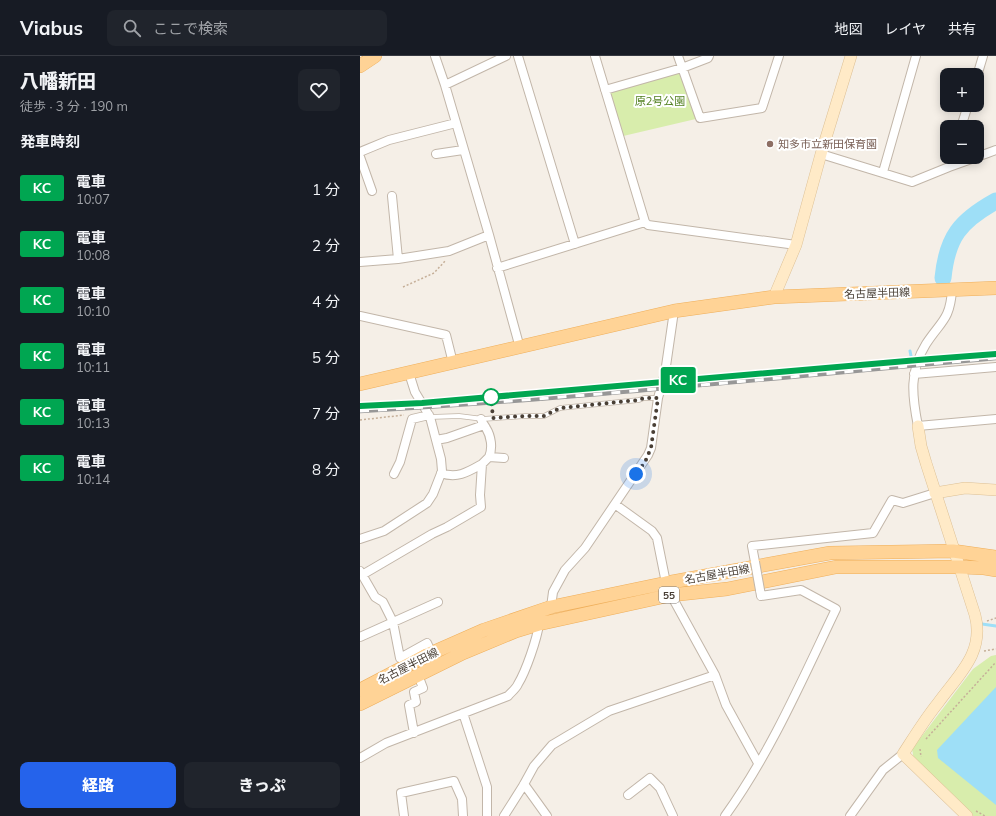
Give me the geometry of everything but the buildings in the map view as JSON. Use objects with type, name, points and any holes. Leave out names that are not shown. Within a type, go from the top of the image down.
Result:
[{"type":"main road","name":"名古屋半田線","points":[[360,384],[520,348],[674,310],[774,297],[996,288]]},
{"type":"main road","name":"名古屋半田線","points":[[360,704],[490,641],[539,624],[669,589],[830,553],[953,551],[996,557]]},
{"type":"main road","name":"名古屋半田線","points":[[360,690],[484,630],[551,607],[669,589],[727,589],[836,567],[960,567],[996,570]]},
{"type":"street","points":[[435,56],[489,235],[520,348]]},
{"type":"street","points":[[445,85],[506,56]]},
{"type":"street","points":[[518,56],[575,244]]},
{"type":"street","points":[[595,56],[645,222],[648,226],[796,245]]},
{"type":"street","points":[[678,56],[700,118],[762,108],[779,56]]},
{"type":"street","points":[[605,90],[682,68],[708,58],[709,56]]},
{"type":"street","points":[[774,297],[796,245],[821,154],[851,56]]},
{"type":"street","points":[[883,172],[916,56]]},
{"type":"street","points":[[979,68],[983,56]]},
{"type":"street","points":[[360,152],[389,140],[456,124]]},
{"type":"street","points":[[436,154],[463,150]]},
{"type":"street","points":[[984,154],[996,150]]},
{"type":"street","points":[[821,154],[912,182],[955,164]]},
{"type":"street","points":[[360,157],[372,191]]},
{"type":"street","points":[[392,196],[398,259]]},
{"type":"street","points":[[497,268],[645,222]]},
{"type":"street","points":[[360,262],[398,259],[450,251],[489,235]]},
{"type":"street","points":[[850,816],[883,770],[902,754],[939,701],[967,665],[976,645],[977,622],[960,567],[953,551],[921,446],[913,394],[916,365],[925,345],[948,314],[951,304],[952,290]]},
{"type":"street","points":[[551,607],[553,592],[565,570],[585,548],[616,505],[648,456],[651,448],[658,398],[666,374],[674,310]]},
{"type":"street","points":[[360,316],[446,335],[454,363]]},
{"type":"street","points":[[914,374],[996,367]]},
{"type":"street","points":[[360,539],[384,531],[427,503],[433,494],[441,473],[441,459],[430,416],[415,392],[408,373]]},
{"type":"street","points":[[394,474],[400,462],[412,419],[430,416]]},
{"type":"street","points":[[918,426],[996,419]]},
{"type":"street","points":[[436,440],[447,438],[482,422],[489,434],[491,452],[489,457],[482,464],[468,472],[453,476],[441,473]]},
{"type":"street","points":[[489,457],[504,458]]},
{"type":"street","points":[[432,654],[427,643],[400,658],[393,622],[383,602],[375,597],[361,573],[481,507],[480,495],[482,464]]},
{"type":"street","points":[[725,816],[774,738],[836,609],[801,590],[761,596],[752,546],[873,533],[892,500],[903,504],[935,493],[966,488],[996,490]]},
{"type":"street","points":[[616,505],[652,531],[657,538],[669,589],[715,675],[726,705],[758,763]]},
{"type":"street","points":[[360,637],[438,602]]},
{"type":"street","points":[[360,758],[386,743],[508,696],[518,686],[522,678],[538,634],[539,624]]},
{"type":"street","points":[[414,733],[409,705],[416,702],[414,692],[423,688],[418,675]]},
{"type":"street","points":[[504,816],[534,766],[552,745],[609,710],[715,675]]},
{"type":"street","points":[[463,713],[487,788],[487,816]]},
{"type":"street","points":[[902,754],[969,812]]},
{"type":"street","points":[[628,795],[650,778],[660,788],[673,816]]},
{"type":"street","points":[[404,816],[401,793],[454,781],[462,799],[463,816]]},
{"type":"street","points":[[524,784],[547,816]]},
{"type":"lane","points":[[430,416],[459,416],[482,422],[525,416],[544,416],[560,408],[639,400],[644,398],[658,398]]},
{"type":"path","points":[[403,287],[434,273],[445,262],[450,251]]},
{"type":"path","points":[[360,420],[406,414]]},
{"type":"path","points":[[984,622],[996,618]]},
{"type":"path","points":[[981,651],[984,652],[996,649]]},
{"type":"path","points":[[923,742],[996,662]]},
{"type":"path","points":[[920,747],[921,756],[926,762]]},
{"type":"path","points":[[969,812],[976,811],[985,816]]},
{"type":"green space","name":"原2号公園","points":[[682,68],[700,118],[619,137],[605,90]]},
{"type":"green space","points":[[996,655],[996,816],[973,816],[914,760],[912,749],[973,669],[991,656]]},
{"type":"water","points":[[996,687],[996,805],[938,758],[937,750]]},
{"type":"waterway","points":[[943,278],[948,251],[952,241],[964,223],[996,201]]},
{"type":"waterway","points":[[910,351],[911,356]]},
{"type":"waterway","points":[[982,624],[996,626]]},
{"type":"railway","points":[[360,411],[598,394],[996,358]]},
{"type":"railway","points":[[641,384],[751,374]]},
{"type":"train","name":"KC","points":[[360,406],[422,403],[996,354]]},
{"type":"place","name":"知多市立新田保育園","points":[[770,144]]},
{"type":"route","points":[[491,397],[493,418],[547,416],[560,408],[639,400],[644,398],[658,398],[651,448],[645,462],[636,474]]}]
